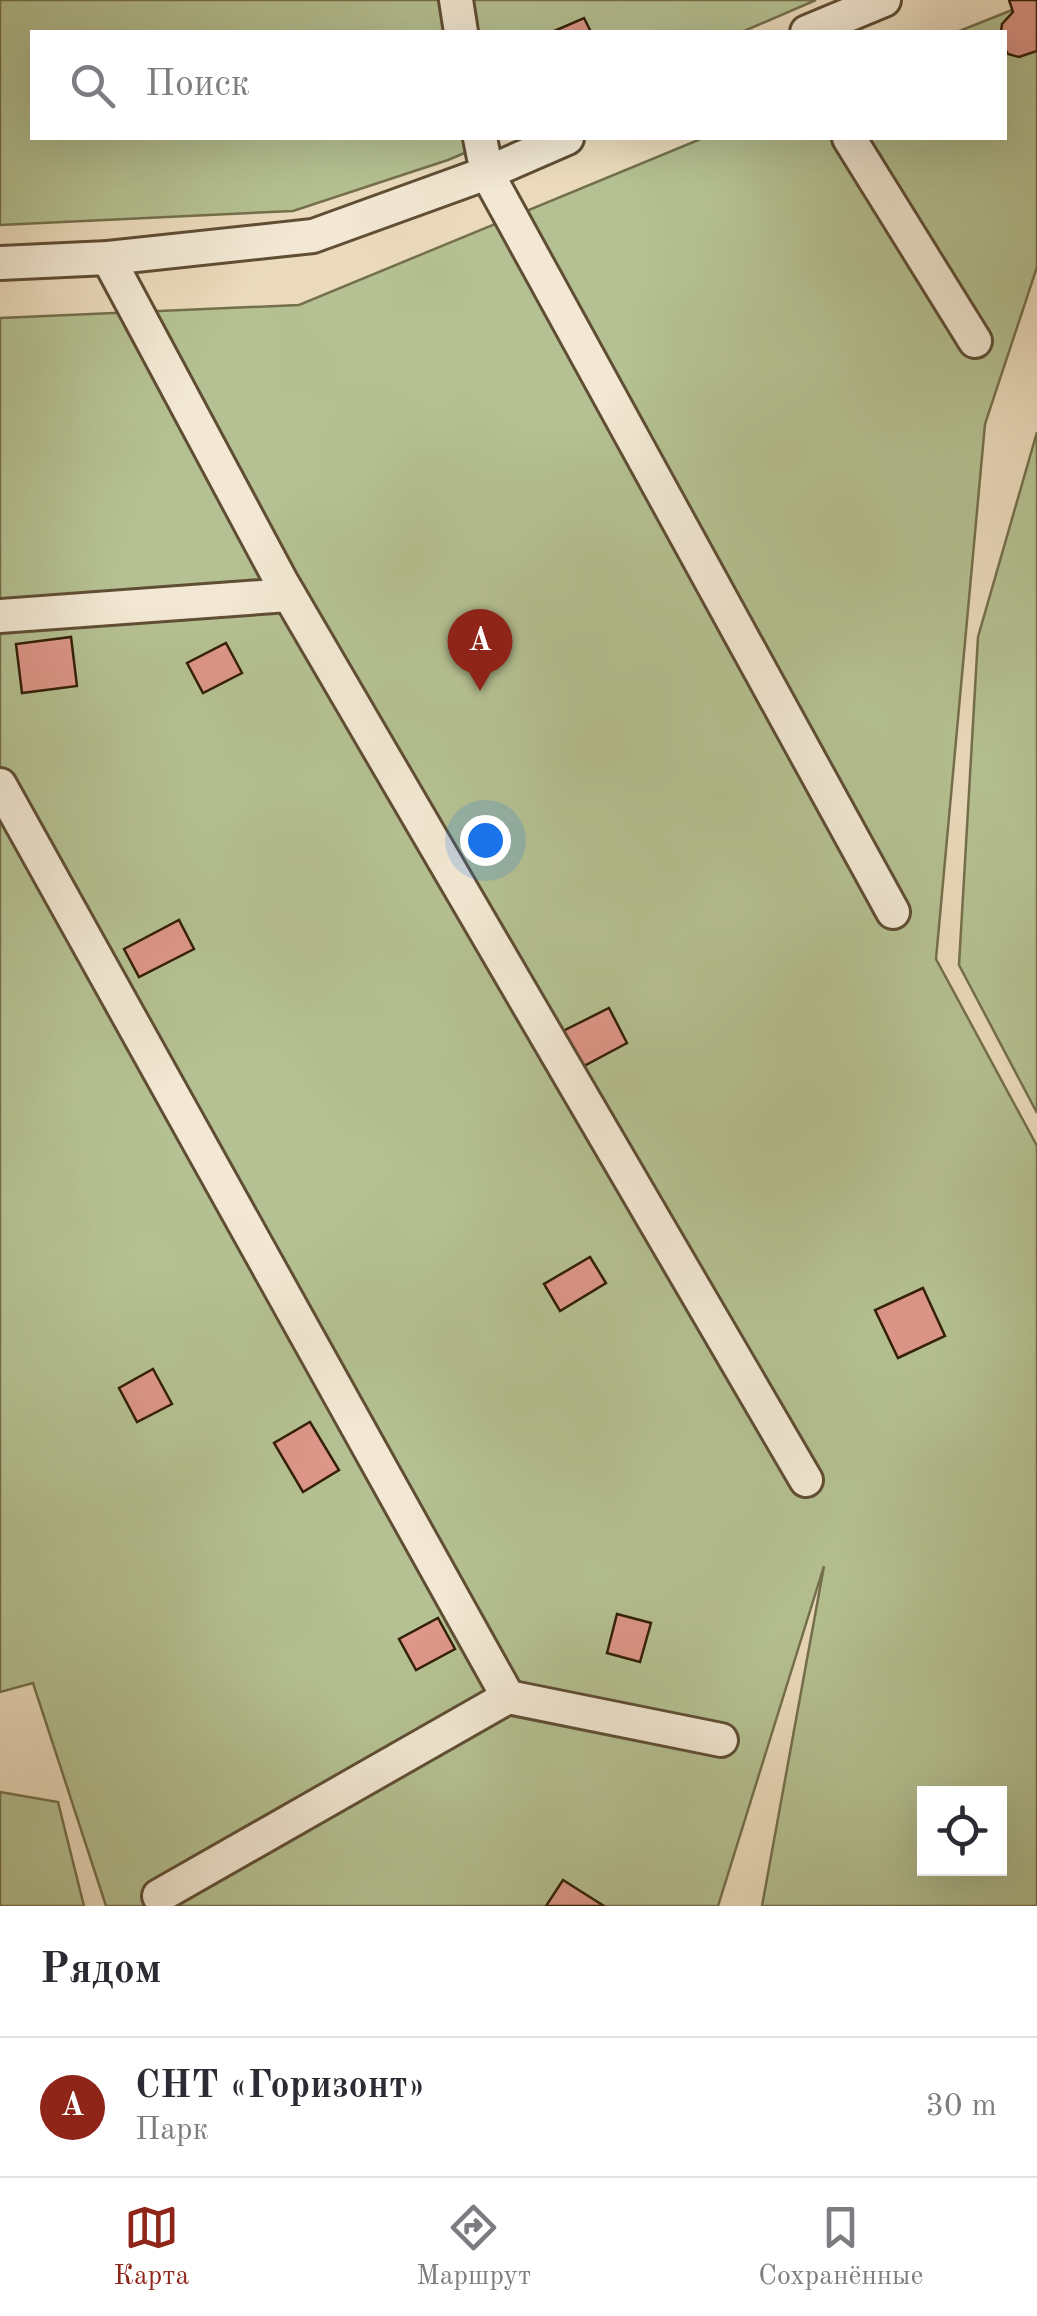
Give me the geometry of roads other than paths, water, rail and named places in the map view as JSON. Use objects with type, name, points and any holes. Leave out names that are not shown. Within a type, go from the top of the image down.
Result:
[{"type":"street","points":[[456,0],[462,30]]},
{"type":"street","points":[[810,30],[837,9],[884,0]]},
{"type":"street","points":[[480,140],[486,173],[893,912]]},
{"type":"street","points":[[0,263],[108,258],[312,236],[486,173],[562,140]]},
{"type":"street","points":[[849,140],[975,341]]},
{"type":"street","points":[[108,258],[290,595],[806,1480]]},
{"type":"street","points":[[0,616],[290,595]]},
{"type":"street","points":[[0,786],[508,1697]]},
{"type":"street","points":[[159,1896],[508,1697],[721,1740]]},
{"type":"place","name":"СНТ «Горизонт»","points":[[480,691]]}]
